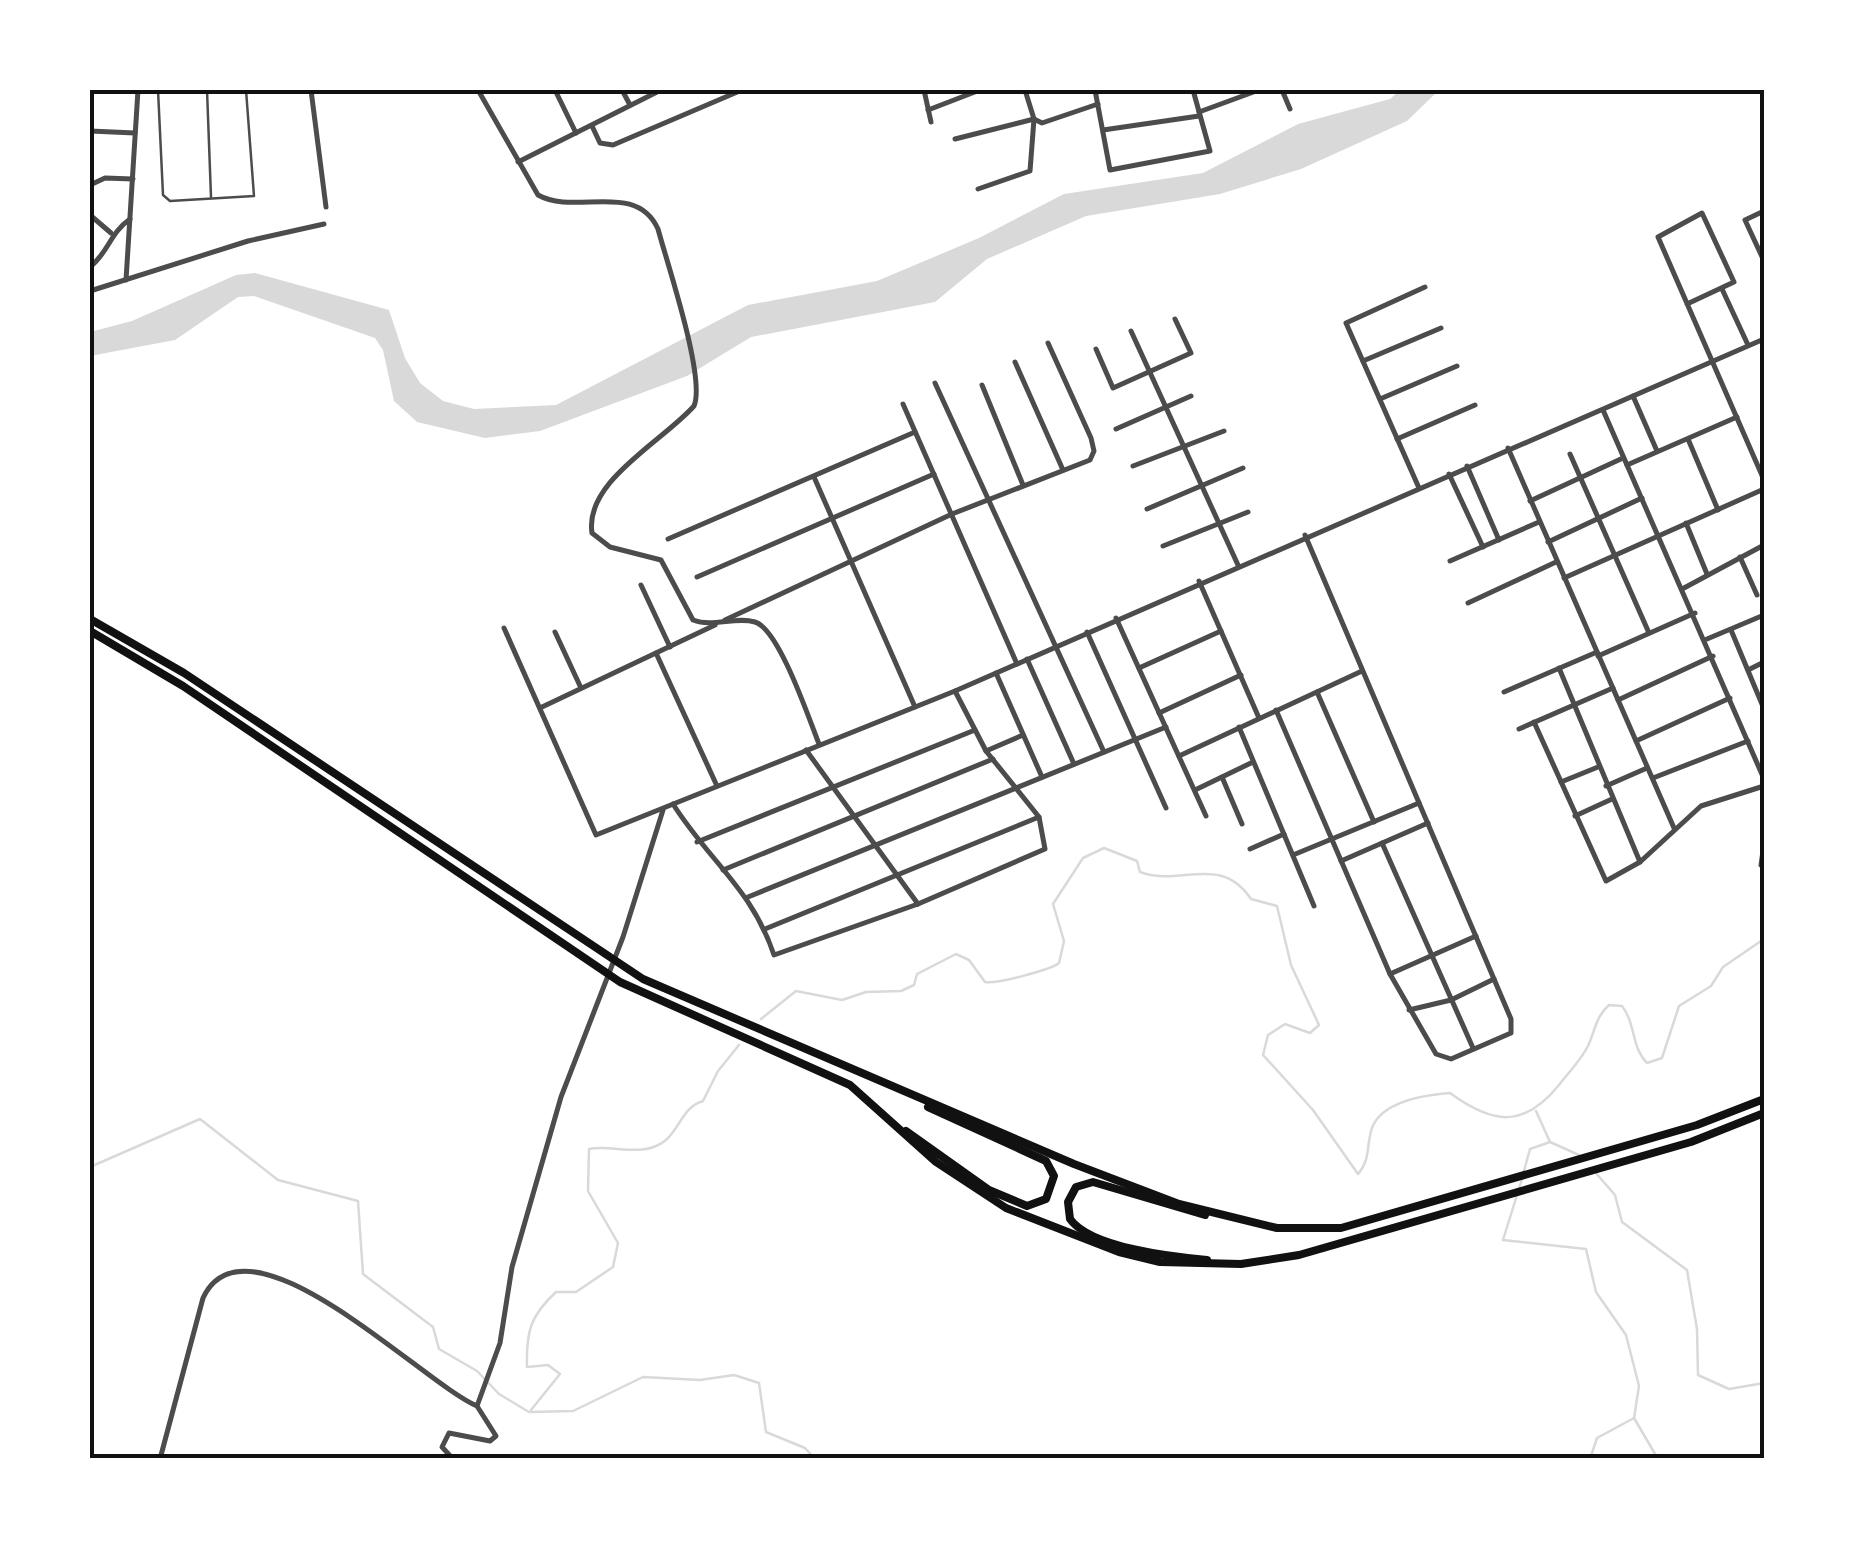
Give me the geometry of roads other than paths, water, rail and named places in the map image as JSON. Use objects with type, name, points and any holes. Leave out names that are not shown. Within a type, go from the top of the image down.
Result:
[{"type":"highway","points":[[90,619],[184,673],[626,968],[1149,1194],[1258,1225]]},
{"type":"highway","points":[[90,631],[182,686],[620,982],[818,1068],[850,1086],[975,1190],[1050,1227],[1160,1262],[1259,1262],[1320,1250],[1691,1142],[1764,1114]]},
{"type":"highway","points":[[886,1117],[1002,1197],[1027,1206],[1046,1199],[1054,1176],[1046,1161],[954,1120],[906,1092]]},
{"type":"highway","points":[[1259,1262],[1172,1256],[1124,1245],[1075,1226],[1068,1202],[1076,1187],[1092,1182],[1155,1204],[1258,1225],[1306,1231],[1361,1224],[1697,1125],[1764,1099]]},
{"type":"street","points":[[126,280],[138,90]]},
{"type":"street","points":[[311,90],[326,207]]},
{"type":"street","points":[[478,90],[538,194],[551,200],[627,202],[649,213],[658,229],[686,333],[696,376],[694,406],[597,496],[589,517],[599,542],[661,560],[694,620],[755,622],[771,633],[820,745]]},
{"type":"street","points":[[554,90],[576,134]]},
{"type":"street","points":[[622,90],[630,106]]},
{"type":"street","points":[[518,162],[661,90]]},
{"type":"street","points":[[592,126],[600,143],[613,145],[742,90]]},
{"type":"street","points":[[924,90],[931,122]]},
{"type":"street","points":[[928,110],[980,90]]},
{"type":"street","points":[[978,188],[1030,171],[1034,119],[1024,90]]},
{"type":"street","points":[[1111,90],[1096,91],[1110,170],[1210,151],[1192,90]]},
{"type":"street","points":[[1103,130],[1200,114],[1259,90]]},
{"type":"street","points":[[1282,90],[1290,109]]},
{"type":"street","points":[[954,138],[1034,119],[1042,122],[1098,104]]},
{"type":"street","points":[[90,131],[135,133]]},
{"type":"street","points":[[93,182],[133,179]]},
{"type":"street","points":[[1764,211],[1744,220],[1764,262]]},
{"type":"street","points":[[1687,304],[1734,282],[1702,213],[1658,238],[1687,304],[1712,360],[1737,417],[1761,464],[1764,480]]},
{"type":"street","points":[[90,215],[111,233]]},
{"type":"street","points":[[90,267],[100,259],[111,233],[130,220]]},
{"type":"street","points":[[90,291],[248,241],[324,224]]},
{"type":"street","points":[[1419,488],[1348,320],[1425,287]]},
{"type":"street","points":[[1722,288],[1748,345]]},
{"type":"street","points":[[1096,349],[1113,388],[1191,352],[1176,319]]},
{"type":"street","points":[[1363,361],[1441,328]]},
{"type":"street","points":[[1132,331],[1238,565]]},
{"type":"street","points":[[504,628],[542,706],[596,835],[955,691],[1199,581],[1764,339]]},
{"type":"street","points":[[542,706],[952,514],[1090,460],[1094,451],[1048,342]]},
{"type":"street","points":[[1015,362],[1063,470]]},
{"type":"street","points":[[1380,399],[1458,366]]},
{"type":"street","points":[[935,383],[1104,752]]},
{"type":"street","points":[[982,385],[1023,485]]},
{"type":"street","points":[[1116,429],[1190,396]]},
{"type":"street","points":[[1633,396],[1657,452]]},
{"type":"street","points":[[903,404],[1016,664]]},
{"type":"street","points":[[1397,440],[1475,406]]},
{"type":"street","points":[[1534,722],[1606,882],[1640,862],[1674,828],[1714,798],[1764,782],[1695,613],[1603,410]]},
{"type":"street","points":[[1530,501],[1737,417]]},
{"type":"street","points":[[1133,466],[1224,431]]},
{"type":"street","points":[[668,539],[915,432]]},
{"type":"street","points":[[1688,438],[1718,510]]},
{"type":"street","points":[[1508,448],[1674,828]]},
{"type":"street","points":[[1570,454],[1650,633]]},
{"type":"street","points":[[1467,466],[1499,540]]},
{"type":"street","points":[[1147,509],[1243,468]]},
{"type":"street","points":[[697,578],[934,474]]},
{"type":"street","points":[[1449,474],[1483,547]]},
{"type":"street","points":[[813,475],[915,707]]},
{"type":"street","points":[[1564,578],[1764,489]]},
{"type":"street","points":[[1548,542],[1642,498]]},
{"type":"street","points":[[1163,546],[1248,512]]},
{"type":"street","points":[[1450,562],[1540,522]]},
{"type":"street","points":[[1686,523],[1707,574]]},
{"type":"street","points":[[1276,710],[1390,974],[1443,1060],[1514,1028],[1306,535]]},
{"type":"street","points":[[1684,588],[1764,545]]},
{"type":"street","points":[[1740,556],[1756,594]]},
{"type":"street","points":[[1468,603],[1557,561]]},
{"type":"street","points":[[1199,581],[1259,718]]},
{"type":"street","points":[[641,585],[670,646]]},
{"type":"street","points":[[1504,692],[1695,613]]},
{"type":"street","points":[[1706,640],[1764,615]]},
{"type":"street","points":[[1116,618],[1206,816]]},
{"type":"street","points":[[1730,630],[1764,708]]},
{"type":"street","points":[[1139,668],[1221,631]]},
{"type":"street","points":[[556,632],[582,688]]},
{"type":"street","points":[[1088,632],[1166,808]]},
{"type":"street","points":[[656,653],[717,786]]},
{"type":"street","points":[[1618,700],[1713,656]]},
{"type":"street","points":[[1027,659],[1074,764]]},
{"type":"street","points":[[1748,670],[1764,662]]},
{"type":"street","points":[[1559,668],[1601,763],[1561,782]]},
{"type":"street","points":[[1179,756],[1363,671]]},
{"type":"street","points":[[996,673],[1042,777]]},
{"type":"street","points":[[1159,713],[1241,676]]},
{"type":"street","points":[[1755,686],[1764,682]]},
{"type":"street","points":[[1519,729],[1613,688]]},
{"type":"street","points":[[673,804],[697,842],[748,896],[774,955],[918,904],[1044,849],[1039,817],[986,752],[955,691]]},
{"type":"street","points":[[1317,692],[1374,822]]},
{"type":"street","points":[[1636,741],[1730,698]]},
{"type":"street","points":[[748,896],[873,842],[1166,727]]},
{"type":"street","points":[[1240,727],[1314,906]]},
{"type":"street","points":[[697,842],[975,730]]},
{"type":"street","points":[[986,752],[1024,735]]},
{"type":"street","points":[[1652,779],[1748,741]]},
{"type":"street","points":[[806,750],[918,904]]},
{"type":"street","points":[[724,870],[993,760]]},
{"type":"street","points":[[1194,790],[1254,762]]},
{"type":"street","points":[[1598,767],[1640,862]]},
{"type":"street","points":[[1606,786],[1647,768]]},
{"type":"street","points":[[1222,777],[1242,824]]},
{"type":"street","points":[[1575,816],[1612,799]]},
{"type":"street","points":[[1293,856],[1419,803]]},
{"type":"street","points":[[477,1406],[489,1380],[521,1233],[560,1098],[623,938],[663,810]]},
{"type":"street","points":[[765,929],[1039,817]]},
{"type":"street","points":[[1341,862],[1428,823]]},
{"type":"street","points":[[1250,849],[1284,834]]},
{"type":"street","points":[[1382,843],[1473,1048]]},
{"type":"street","points":[[1762,864],[1763,845]]},
{"type":"street","points":[[1390,974],[1476,936]]},
{"type":"street","points":[[1409,1010],[1451,1000],[1494,979]]},
{"type":"street","points":[[160,1459],[204,1298],[210,1282],[227,1272],[256,1272],[305,1290],[357,1320],[451,1394],[477,1406],[496,1436],[490,1441],[449,1433],[442,1447],[454,1459]]},
{"type":"lane","points":[[158,90],[166,200],[254,196],[246,90]]},
{"type":"lane","points":[[206,90],[211,198]]},
{"type":"waterway","points":[[761,1019],[796,991],[842,1000],[866,992],[901,991],[914,985],[917,974],[956,954],[969,960],[985,982],[1054,966],[1059,963],[1064,941],[1053,904],[1083,858],[1104,848],[1137,861],[1140,872],[1155,876],[1226,877],[1251,899],[1277,906],[1291,965],[1319,1025],[1310,1033],[1285,1024],[1268,1035],[1263,1055],[1313,1110],[1358,1174],[1365,1163],[1377,1119],[1405,1101],[1450,1093],[1495,1116],[1521,1115],[1533,1109],[1578,1061],[1609,1005],[1622,1006],[1638,1050],[1647,1063],[1662,1058],[1679,1006],[1711,986],[1723,967],[1764,939]]},
{"type":"waterway","points":[[531,1410],[560,1374],[548,1365],[527,1367],[527,1344],[535,1317],[556,1292],[576,1292],[613,1267],[618,1243],[588,1191],[589,1149],[648,1149],[666,1140],[686,1112],[703,1101],[718,1071],[739,1045]]},
{"type":"waterway","points":[[1536,1111],[1550,1142],[1579,1155]]},
{"type":"waterway","points":[[90,1167],[200,1119],[278,1180],[358,1201],[363,1274],[433,1327],[439,1349],[477,1371],[499,1394],[529,1412],[573,1411],[643,1377],[700,1380],[734,1375],[759,1383],[766,1432],[805,1448],[815,1459]]},
{"type":"waterway","points":[[1524,1171],[1530,1149],[1550,1142]]},
{"type":"waterway","points":[[1595,1172],[1615,1195],[1622,1222],[1687,1270],[1697,1329],[1698,1375],[1729,1389],[1764,1383]]},
{"type":"waterway","points":[[1522,1179],[1503,1240],[1586,1249],[1596,1292],[1626,1335],[1639,1386],[1634,1418],[1597,1438],[1590,1459]]},
{"type":"waterway","points":[[1634,1418],[1658,1459]]}]
